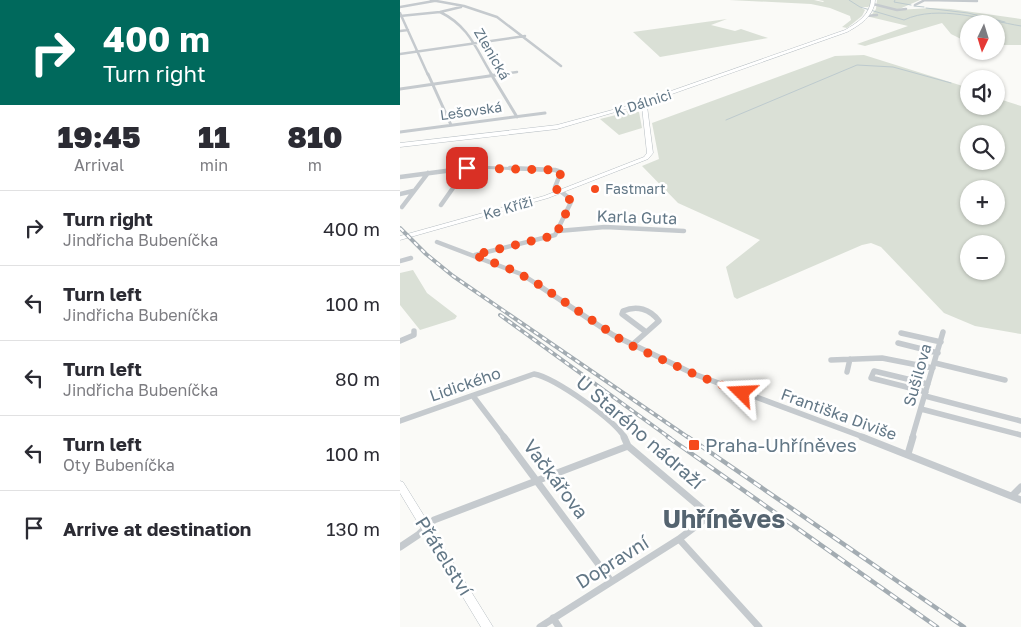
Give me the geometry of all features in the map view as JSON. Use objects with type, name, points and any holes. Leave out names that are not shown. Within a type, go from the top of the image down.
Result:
[{"type":"street","points":[[915,5],[925,0],[977,1],[972,0]]},
{"type":"street","points":[[400,7],[433,1],[464,6],[497,17],[525,36],[561,66]]},
{"type":"street","points":[[451,125],[401,15],[440,12],[464,6]]},
{"type":"street","points":[[872,6],[890,7],[896,10],[906,9]]},
{"type":"street","name":"K Dálnici","points":[[400,145],[557,127],[629,107],[644,105],[653,100],[846,31],[866,16],[872,6]]},
{"type":"street","points":[[886,10],[890,7]]},
{"type":"street","name":"Zlenická","points":[[440,12],[454,19],[464,28],[517,116]]},
{"type":"street","points":[[866,16],[877,15]]},
{"type":"street","points":[[400,31],[408,30]]},
{"type":"street","points":[[400,54],[525,36]]},
{"type":"street","points":[[400,89],[517,72]]},
{"type":"street","name":"Ke Kříži","points":[[400,238],[561,192],[649,155],[644,105]]},
{"type":"street","name":"Lešovská","points":[[400,132],[545,113]]},
{"type":"street","points":[[441,205],[467,168]]},
{"type":"street","points":[[402,176],[467,168],[555,170],[561,172],[555,187],[568,197],[571,202],[558,231]]},
{"type":"street","points":[[402,207],[428,173]]},
{"type":"street","points":[[400,194],[414,191]]},
{"type":"street","name":"Karla Guta","points":[[474,255],[553,236],[558,231],[606,227],[684,232]]},
{"type":"street","name":"Františka Diviše","points":[[437,242],[510,269],[535,282],[613,335],[721,385],[908,454],[1021,500]]},
{"type":"street","points":[[400,261],[411,258]]},
{"type":"street","points":[[632,345],[659,322],[656,317],[638,307],[631,307],[622,311],[622,314],[646,332]]},
{"type":"street","points":[[400,341],[410,338],[414,335],[414,331]]},
{"type":"street","name":"Sušilova","points":[[908,454],[944,332]]},
{"type":"street","points":[[902,333],[941,342]]},
{"type":"street","points":[[898,343],[938,353]]},
{"type":"street","points":[[831,360],[890,358],[1005,380]]},
{"type":"street","points":[[847,372],[850,359]]},
{"type":"street","points":[[928,384],[874,371],[871,378],[1021,421]]},
{"type":"street","name":"Lidického","points":[[400,422],[539,373]]},
{"type":"street","name":"U Starého nádraží","points":[[539,373],[565,388],[614,426],[625,438],[628,446],[700,505],[706,512],[704,520],[700,523]]},
{"type":"street","name":"Vačkářova","points":[[473,396],[611,581]]},
{"type":"street","points":[[921,409],[1021,435]]},
{"type":"street","points":[[400,547],[434,520],[628,446]]},
{"type":"street","name":"Přátelství","points":[[400,485],[487,627]]},
{"type":"street","points":[[1012,496],[1021,487]]},
{"type":"street","name":"Dopravní","points":[[540,627],[679,539],[700,523]]},
{"type":"street","points":[[679,539],[759,627]]},
{"type":"street","points":[[553,618],[559,627]]},
{"type":"shaded area","points":[[729,0],[814,0],[823,2],[818,0],[871,0],[872,4],[868,7],[860,7],[865,10],[862,16],[847,28],[842,27],[851,20],[850,16],[830,8],[811,4]]},
{"type":"shaded area","points":[[877,0],[920,0],[897,10],[951,9],[993,15],[960,15],[960,38],[951,34],[942,23],[865,46],[857,44],[908,26],[870,17],[876,9]]},
{"type":"shaded area","points":[[1005,17],[1021,19],[1021,45],[1005,45]]},
{"type":"shaded area","points":[[727,19],[711,25],[735,31],[741,29],[768,38],[660,57],[633,32]]},
{"type":"shaded area","points":[[864,55],[960,85],[960,115],[1005,115],[1005,101],[1021,106],[1021,334],[975,326],[944,313],[881,247],[871,243],[862,245],[737,299],[734,297],[726,267],[760,240],[678,203],[642,166],[659,159],[652,123],[835,56]]},
{"type":"shaded area","points":[[635,109],[639,112],[642,128],[619,135],[600,119],[616,115],[619,118],[617,114]]},
{"type":"shaded area","points":[[413,270],[427,293],[457,316],[455,319],[420,330],[400,305],[400,273]]},
{"type":"waterway","points":[[849,0],[860,7],[904,20],[917,15],[946,13],[1021,26]]},
{"type":"waterway","points":[[895,0],[894,2],[911,5]]},
{"type":"waterway","points":[[914,6],[924,7]]},
{"type":"waterway","points":[[926,8],[976,15]]},
{"type":"waterway","points":[[726,120],[857,65],[893,67],[951,83]]},
{"type":"railway","points":[[400,228],[426,254],[453,276],[689,438]]},
{"type":"railway","points":[[500,315],[670,438]]},
{"type":"railway","points":[[668,437],[937,627]]},
{"type":"railway","points":[[688,437],[964,627]]},
{"type":"place","name":"Fastmart","points":[[595,189]]},
{"type":"place","name":"Praha-Uhříněves","points":[[694,445]]},
{"type":"district","name":"Uhříněves","points":[[724,519]]},
{"type":"route","points":[[467,168],[558,170],[561,172],[555,187],[568,197],[571,202],[556,235],[520,242],[474,255],[510,269],[535,282],[626,343],[694,374],[742,393]]}]
